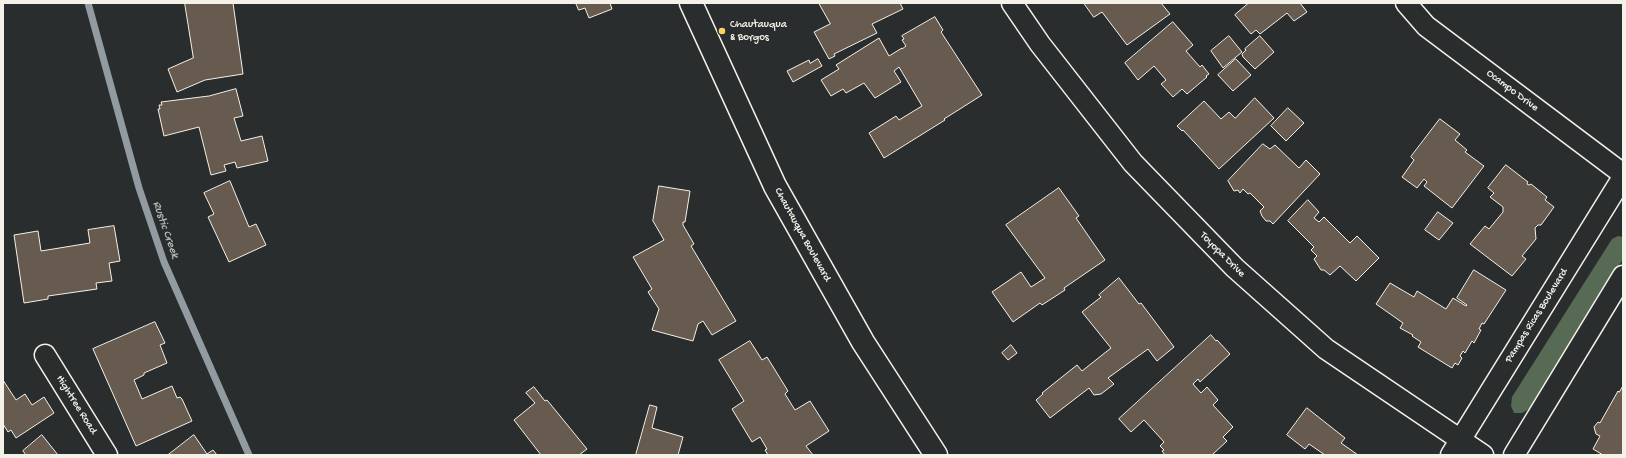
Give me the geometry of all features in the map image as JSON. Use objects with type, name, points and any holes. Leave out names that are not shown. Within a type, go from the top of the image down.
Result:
[{"type":"street","name":"Chautauqua Boulevard","points":[[691,3],[775,186],[863,342],[936,455]]},
{"type":"street","name":"Toyopa Drive","points":[[1012,3],[1040,44],[1133,163],[1234,268],[1326,349],[1456,447],[1483,455]]},
{"type":"street","name":"Ocampo Drive","points":[[1406,3],[1426,26],[1623,176]]},
{"type":"street","name":"Pampas Ricas Boulevard","points":[[1456,447],[1623,176]]},
{"type":"street","points":[[1514,455],[1623,276]]},
{"type":"street","name":"Hightree Road","points":[[45,355],[107,455]]},
{"type":"green space","points":[[1618,236],[1623,237],[1623,259],[1529,409],[1522,413],[1514,413],[1511,406],[1512,397],[1612,239]]},
{"type":"building","points":[[185,3],[233,3],[243,74],[205,80],[177,92],[168,69],[193,58]]},
{"type":"building","points":[[576,3],[610,3],[612,9],[589,18],[585,8],[579,10]]},
{"type":"building","points":[[819,3],[900,3],[903,9],[872,24],[877,33],[834,54],[835,56],[829,59],[814,32],[830,24]]},
{"type":"building","points":[[1084,3],[1161,3],[1170,14],[1127,45],[1102,12],[1094,17]]},
{"type":"building","points":[[1249,3],[1300,3],[1307,12],[1294,21],[1287,13],[1260,34],[1256,30],[1251,34],[1235,15]]},
{"type":"building","points":[[935,17],[943,30],[941,32],[982,95],[884,158],[869,133],[896,116],[899,120],[922,106],[899,67],[894,71],[901,82],[875,98],[864,83],[846,93],[843,89],[831,96],[821,80],[839,69],[836,65],[879,38],[889,56],[902,49],[906,46],[902,40],[904,39],[902,36]]},
{"type":"building","points":[[1173,22],[1193,45],[1186,51],[1200,67],[1202,65],[1209,74],[1187,94],[1182,89],[1173,97],[1161,84],[1166,80],[1154,66],[1138,80],[1125,63]]},
{"type":"building","points":[[1229,36],[1242,52],[1223,68],[1211,51]]},
{"type":"building","points":[[1260,36],[1274,52],[1255,69],[1243,57],[1242,54],[1246,50],[1245,49]]},
{"type":"building","points":[[818,59],[822,66],[793,82],[787,71],[809,60],[810,63]]},
{"type":"building","points":[[1236,59],[1251,75],[1233,91],[1218,75]]},
{"type":"building","points":[[236,89],[243,116],[234,118],[241,141],[262,136],[268,161],[237,168],[235,162],[224,165],[226,171],[211,175],[199,127],[164,136],[158,109],[160,109],[159,105],[162,105],[161,102],[209,96]]},
{"type":"building","points":[[1255,98],[1274,118],[1219,169],[1183,130],[1182,131],[1177,126],[1204,101],[1221,119],[1229,112],[1235,118]]},
{"type":"building","points":[[1288,108],[1304,123],[1286,141],[1271,126]]},
{"type":"building","points":[[1440,119],[1460,134],[1455,140],[1467,150],[1465,152],[1484,166],[1452,208],[1424,186],[1427,182],[1424,179],[1417,188],[1402,177],[1414,160],[1411,157]]},
{"type":"building","points":[[1263,144],[1270,149],[1275,145],[1299,168],[1306,160],[1320,174],[1273,224],[1270,221],[1266,221],[1262,216],[1260,211],[1264,207],[1250,193],[1248,194],[1243,189],[1240,193],[1238,190],[1234,191],[1228,181]]},
{"type":"building","points":[[1506,165],[1528,182],[1527,184],[1531,184],[1547,197],[1545,200],[1554,207],[1541,225],[1538,225],[1535,228],[1536,239],[1522,256],[1526,259],[1512,276],[1470,244],[1485,226],[1489,229],[1503,212],[1503,207],[1490,197],[1494,193],[1488,188]]},
{"type":"building","points":[[230,181],[249,227],[256,224],[266,245],[229,262],[208,217],[214,214],[204,193]]},
{"type":"building","points":[[659,186],[690,191],[685,222],[683,222],[683,225],[694,244],[691,246],[736,321],[712,335],[703,321],[698,324],[693,341],[652,330],[659,309],[648,292],[652,289],[633,257],[664,240],[653,221]]},
{"type":"building","points":[[1059,188],[1079,216],[1076,218],[1105,260],[1064,288],[1065,290],[1042,305],[1040,303],[1013,322],[992,292],[1021,272],[1031,287],[1045,278],[1006,225]]},
{"type":"building","points":[[1308,200],[1319,212],[1314,218],[1319,222],[1324,217],[1350,243],[1357,236],[1379,258],[1356,281],[1340,266],[1330,275],[1324,270],[1321,270],[1314,259],[1317,256],[1311,250],[1314,247],[1288,221]]},
{"type":"building","points":[[1438,212],[1453,223],[1439,240],[1425,230]]},
{"type":"building","points":[[114,226],[120,261],[109,263],[112,281],[96,283],[97,289],[48,296],[48,299],[24,303],[14,235],[38,231],[41,251],[90,243],[88,230]]},
{"type":"building","points":[[1474,270],[1506,290],[1484,324],[1482,323],[1479,329],[1481,330],[1474,343],[1472,341],[1465,353],[1463,351],[1460,356],[1462,358],[1458,365],[1455,363],[1452,368],[1418,347],[1421,342],[1412,336],[1413,335],[1400,328],[1403,323],[1376,304],[1390,283],[1414,297],[1417,291],[1446,309],[1453,298],[1466,306],[1467,305],[1457,298]]},
{"type":"building","points":[[1119,278],[1139,304],[1141,303],[1174,347],[1157,361],[1148,349],[1108,378],[1114,384],[1101,394],[1094,395],[1089,388],[1050,418],[1036,400],[1043,394],[1042,393],[1077,365],[1082,371],[1111,348],[1082,312],[1101,297],[1099,295]]},
{"type":"building","points":[[155,322],[165,343],[160,345],[167,363],[144,373],[144,375],[134,380],[142,399],[172,386],[177,398],[180,397],[182,399],[192,421],[136,446],[93,349]]},
{"type":"building","points":[[1211,335],[1230,354],[1200,382],[1198,379],[1193,384],[1201,393],[1207,387],[1218,400],[1213,405],[1233,427],[1223,437],[1227,441],[1212,455],[1165,455],[1162,451],[1164,450],[1160,446],[1164,442],[1144,420],[1131,432],[1119,419]]},
{"type":"building","points":[[750,341],[762,360],[767,357],[788,391],[785,394],[795,410],[810,401],[829,431],[806,446],[813,455],[768,455],[765,450],[767,449],[760,437],[752,442],[732,409],[744,401],[719,360]]},
{"type":"building","points":[[1011,345],[1017,353],[1008,360],[1002,353]]},
{"type":"building","points":[[3,380],[16,400],[25,394],[32,405],[44,397],[54,413],[16,438],[11,430],[8,432],[3,424]]},
{"type":"building","points":[[1623,386],[1623,455],[1603,455],[1593,449],[1600,436],[1596,434],[1594,427],[1598,422],[1600,423],[1618,391],[1619,392]]},
{"type":"building","points":[[534,387],[545,401],[547,400],[587,449],[579,455],[541,455],[514,420],[535,403],[526,393]]},
{"type":"building","points":[[650,405],[657,407],[652,428],[683,437],[678,455],[636,455]]},
{"type":"building","points":[[1307,408],[1345,438],[1341,443],[1358,455],[1325,455],[1309,444],[1305,449],[1287,435]]},
{"type":"building","points":[[42,435],[58,455],[26,455],[23,451]]},
{"type":"building","points":[[194,435],[207,454],[213,450],[217,455],[168,455]]},
{"type":"waterway","name":"Rustic Creek","points":[[88,3],[139,188],[164,262],[249,455]]},
{"type":"place","name":"Chautauqua & Borgos","points":[[722,31]]}]
